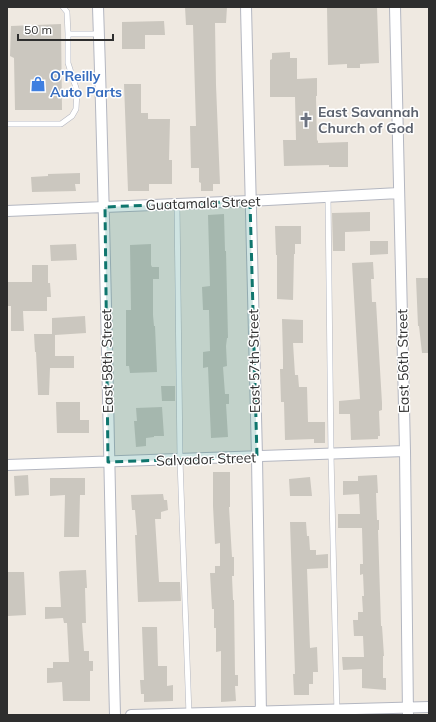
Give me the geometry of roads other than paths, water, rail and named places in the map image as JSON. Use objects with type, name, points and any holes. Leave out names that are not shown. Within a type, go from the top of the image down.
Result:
[{"type":"street","name":"East 58th Street","points":[[98,7],[105,207],[108,462],[115,715]]},
{"type":"street","name":"East 57th Street","points":[[246,7],[261,713]]},
{"type":"street","name":"East 56th Street","points":[[395,7],[405,451],[408,712]]},
{"type":"street","name":"Guatamala Street","points":[[7,211],[399,193]]},
{"type":"street","name":"Salvador Street","points":[[7,465],[405,451]]},
{"type":"street","points":[[131,715],[408,712],[429,707]]},
{"type":"lane","points":[[7,124],[61,124],[72,116],[76,108],[76,91],[68,63],[67,12],[64,7]]},
{"type":"lane","points":[[68,34],[99,34]]},
{"type":"lane","points":[[328,197],[336,712]]},
{"type":"lane","points":[[177,204],[180,460],[189,714]]},
{"type":"place","name":"O'Reilly Auto Parts","points":[[38,84]]},
{"type":"place","name":"East Savannah Church of God","points":[[306,120]]}]
